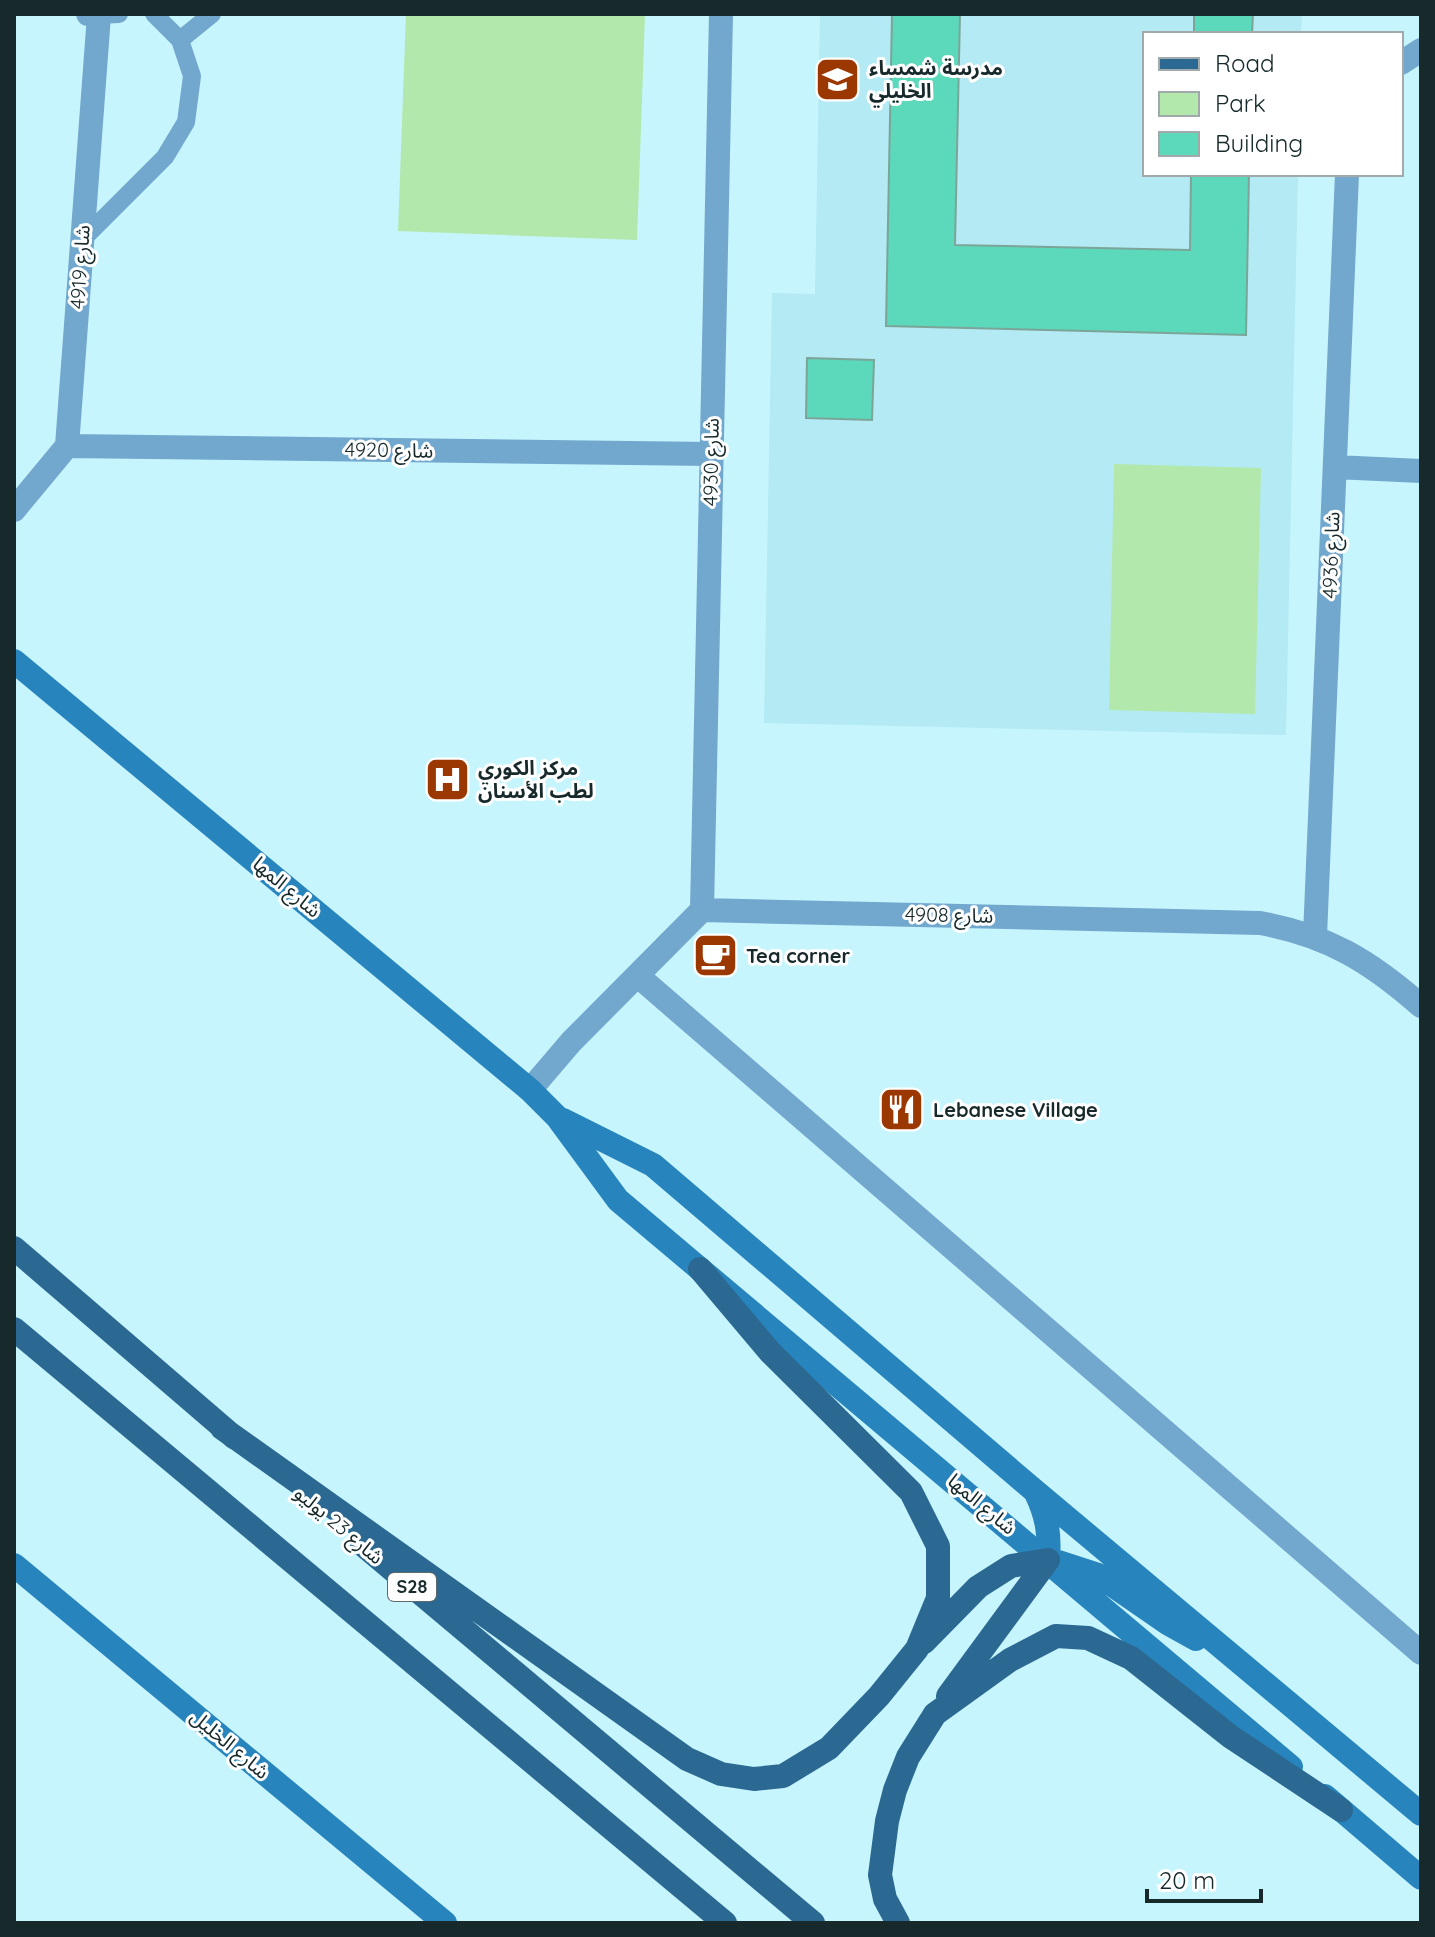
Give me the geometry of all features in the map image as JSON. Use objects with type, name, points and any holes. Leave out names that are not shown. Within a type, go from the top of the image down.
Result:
[{"type":"main road","name":"شارع 23 يوليو","points":[[14,1248],[222,1428],[813,1923]]},
{"type":"main road","points":[[700,1269],[770,1352],[911,1492],[938,1546],[938,1598],[917,1649]]},
{"type":"main road","points":[[14,1329],[725,1923]]},
{"type":"main road","points":[[222,1428],[687,1759],[721,1774],[754,1779],[783,1776],[829,1748],[879,1696],[917,1649],[978,1587],[1011,1566],[1048,1560]]},
{"type":"main road","points":[[898,1923],[885,1899],[880,1875],[881,1850],[895,1790],[908,1757],[935,1714],[1048,1560]]},
{"type":"main road","points":[[935,1714],[1010,1660],[1056,1636],[1088,1638],[1131,1658],[1231,1737],[1341,1810]]},
{"type":"street","points":[[88,14],[99,15]]},
{"type":"street","name":"4930 شارع","points":[[702,910],[721,14]]},
{"type":"street","name":"4919 شارع","points":[[67,446],[99,15]]},
{"type":"street","points":[[1403,62],[1421,50]]},
{"type":"street","name":"4936 شارع","points":[[1315,936],[1347,176]]},
{"type":"street","points":[[14,510],[67,446]]},
{"type":"street","name":"4920 شارع","points":[[67,446],[711,454]]},
{"type":"street","points":[[1335,467],[1421,471]]},
{"type":"street","name":"شارع المها","points":[[14,661],[530,1090],[557,1117],[618,1200],[1421,1878]]},
{"type":"street","points":[[530,1090],[571,1042],[702,910]]},
{"type":"street","name":"4908 شارع","points":[[702,910],[1230,920],[1288,928],[1315,936],[1363,960],[1421,1006]]},
{"type":"street","points":[[638,976],[1421,1653]]},
{"type":"street","name":"شارع المها","points":[[557,1117],[653,1165],[1036,1492],[1421,1814]]},
{"type":"street","points":[[1036,1492],[1050,1536],[1048,1560],[1098,1575],[1188,1636],[1231,1654]]},
{"type":"street","name":"شارع الخليل","points":[[14,1565],[445,1923]]},
{"type":"lane","points":[[99,15],[119,14]]},
{"type":"lane","points":[[82,240],[165,157],[186,122],[192,76],[180,40],[154,14]]},
{"type":"lane","points":[[180,40],[212,14]]},
{"type":"shaded area","points":[[820,14],[1302,14],[1301,32],[1143,32],[1143,176],[1298,176],[1286,735],[764,723],[772,293],[815,294]]},
{"type":"green space","points":[[406,14],[645,14],[637,240],[398,231]]},
{"type":"green space","points":[[1114,464],[1261,468],[1255,714],[1109,710]]},
{"type":"building","points":[[892,14],[960,14],[955,245],[1190,250],[1191,176],[1249,176],[1246,335],[886,326]]},
{"type":"building","points":[[1194,14],[1253,14],[1252,32],[1194,32]]},
{"type":"building","points":[[807,358],[874,360],[872,420],[806,418]]},
{"type":"place","name":"مدرسة شمساء الخليلي","points":[[838,79]]},
{"type":"place","name":"مركز الكوري لطب الأسنان","points":[[447,779]]},
{"type":"place","name":"Tea corner","points":[[715,956]]},
{"type":"place","name":"Lebanese Village","points":[[902,1110]]}]
